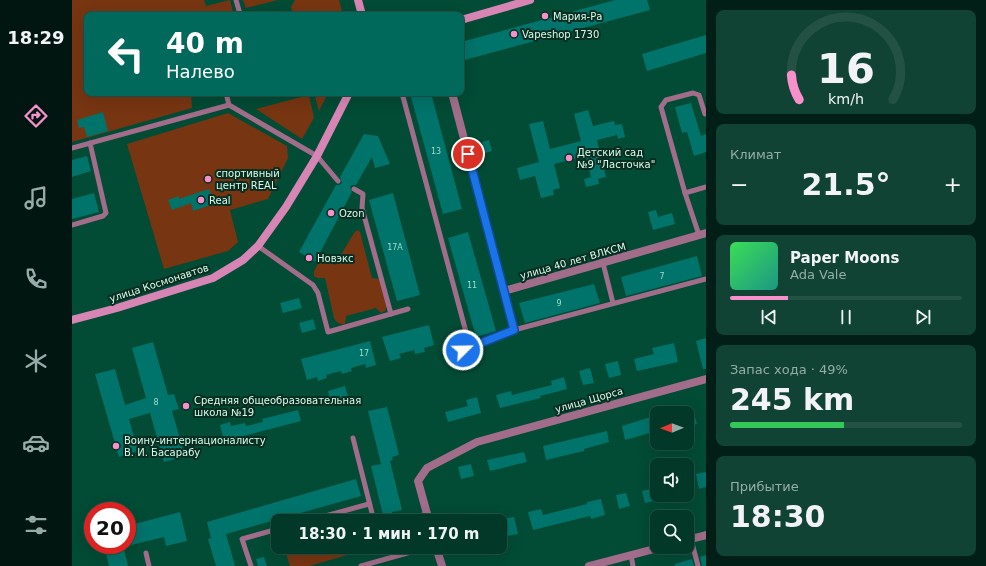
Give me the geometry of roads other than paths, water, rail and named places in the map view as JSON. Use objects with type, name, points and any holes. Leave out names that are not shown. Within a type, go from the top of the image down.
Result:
[{"type":"street","points":[[358,0],[361,12]]},
{"type":"street","points":[[464,19],[530,0]]},
{"type":"street","name":"улица Космонавтов","points":[[72,320],[117,308],[212,278],[243,260],[258,246],[286,207],[317,156],[347,96]]},
{"type":"street","points":[[453,96],[504,291]]},
{"type":"street","points":[[702,234],[706,241]]},
{"type":"street","name":"улица 40 лет ВЛКСМ","points":[[504,291],[702,234]]},
{"type":"street","name":"улица Щорса","points":[[427,514],[418,481],[427,468],[477,442],[706,379]]},
{"type":"street","points":[[694,539],[706,535]]},
{"type":"street","points":[[589,566],[650,550]]},
{"type":"street","points":[[438,554],[442,566]]},
{"type":"lane","points":[[236,0],[239,12]]},
{"type":"lane","points":[[702,234],[685,193],[661,107],[666,100],[693,92],[699,95],[706,114]]},
{"type":"lane","points":[[227,96],[229,105]]},
{"type":"lane","points":[[403,96],[470,347]]},
{"type":"lane","points":[[72,148],[229,105],[317,156],[338,181]]},
{"type":"lane","points":[[72,225],[104,216],[106,213],[90,143]]},
{"type":"lane","points":[[685,193],[706,187]]},
{"type":"lane","points":[[354,189],[363,194],[362,208],[391,314]]},
{"type":"lane","points":[[258,246],[313,285],[318,293],[328,332],[408,309]]},
{"type":"lane","points":[[603,263],[613,304]]},
{"type":"lane","points":[[456,354],[514,330],[706,279]]},
{"type":"lane","points":[[504,291],[514,330]]},
{"type":"lane","points":[[353,438],[372,514]]},
{"type":"lane","points":[[333,514],[370,504]]},
{"type":"lane","points":[[251,566],[242,539],[271,531]]},
{"type":"lane","points":[[146,553],[149,566]]},
{"type":"lane","points":[[361,566],[404,554]]},
{"type":"lane","points":[[694,554],[698,566]]},
{"type":"lane","points":[[631,555],[633,566]]},
{"type":"place","name":"Мария-Ра","points":[[545,16]]},
{"type":"place","name":"Vapeshop 1730","points":[[514,34]]},
{"type":"place","name":"Детский сад №9 \"Ласточка\"","points":[[569,158]]},
{"type":"place","name":"спортивный центр REAL","points":[[208,179]]},
{"type":"place","name":"Real","points":[[201,200]]},
{"type":"place","name":"Ozon","points":[[331,213]]},
{"type":"place","name":"Новэкс","points":[[309,258]]},
{"type":"place","name":"Средняя общеобразовательная школа №19","points":[[186,406]]},
{"type":"place","name":"Воину-интернационалисту В. И. Басарабу","points":[[116,446]]}]
